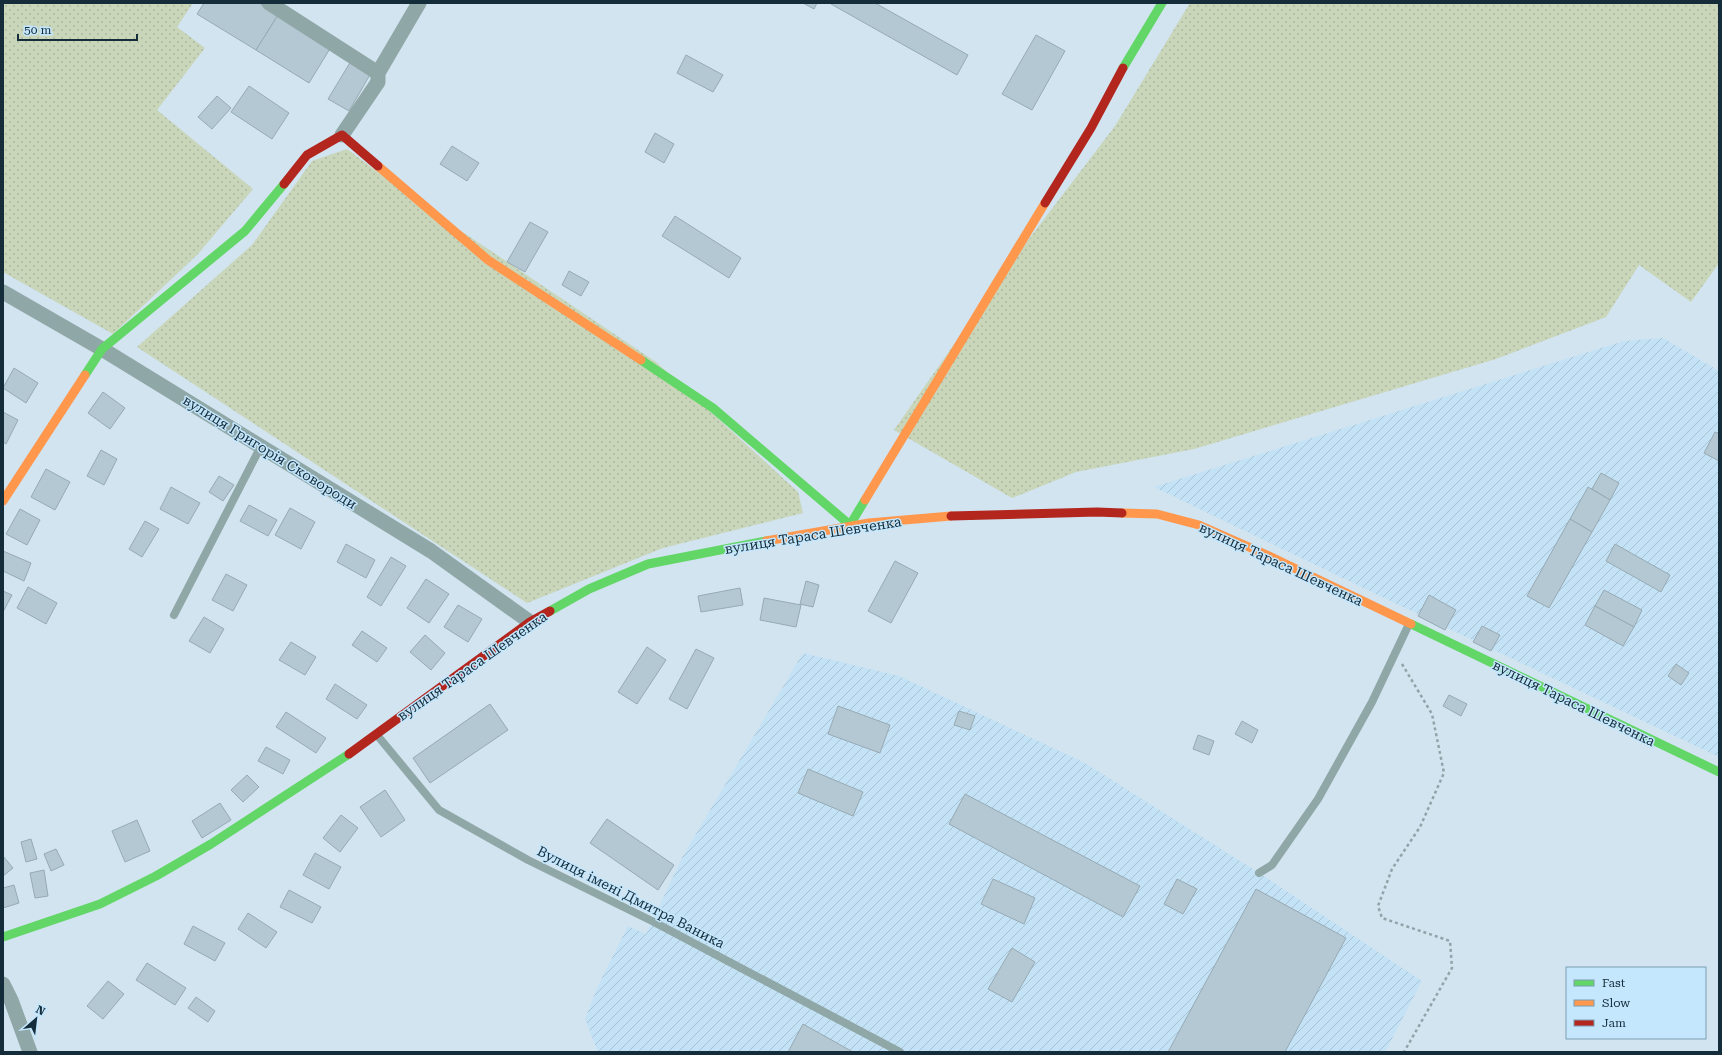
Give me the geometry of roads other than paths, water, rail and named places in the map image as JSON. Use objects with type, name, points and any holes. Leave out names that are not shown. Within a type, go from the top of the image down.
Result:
[{"type":"street","points":[[269,3],[378,73]]},
{"type":"street","points":[[3,501],[102,349],[245,231],[307,155],[342,135],[378,82],[378,73],[419,3]]},
{"type":"street","points":[[342,135],[488,260],[713,408],[850,525],[1091,128],[1124,67],[1162,3]]},
{"type":"street","name":"вулиця Григорія Сковороди","points":[[3,292],[102,349],[431,551],[530,622]]},
{"type":"street","name":"вулиця Тараса Шевченка","points":[[3,937],[100,904],[156,876],[211,844],[324,772],[530,622],[589,589],[648,564],[720,549],[869,523],[969,515],[1097,512],[1157,514],[1199,525],[1267,555],[1719,772]]},
{"type":"street","points":[[3,984],[11,1000],[30,1052]]},
{"type":"lane","points":[[174,615],[261,446]]},
{"type":"lane","points":[[1259,872],[1272,865],[1318,799],[1372,702],[1410,624]]},
{"type":"lane","name":"Вулиця імені Дмитра Ваника","points":[[376,734],[440,810],[528,860],[652,921],[900,1052]]}]
